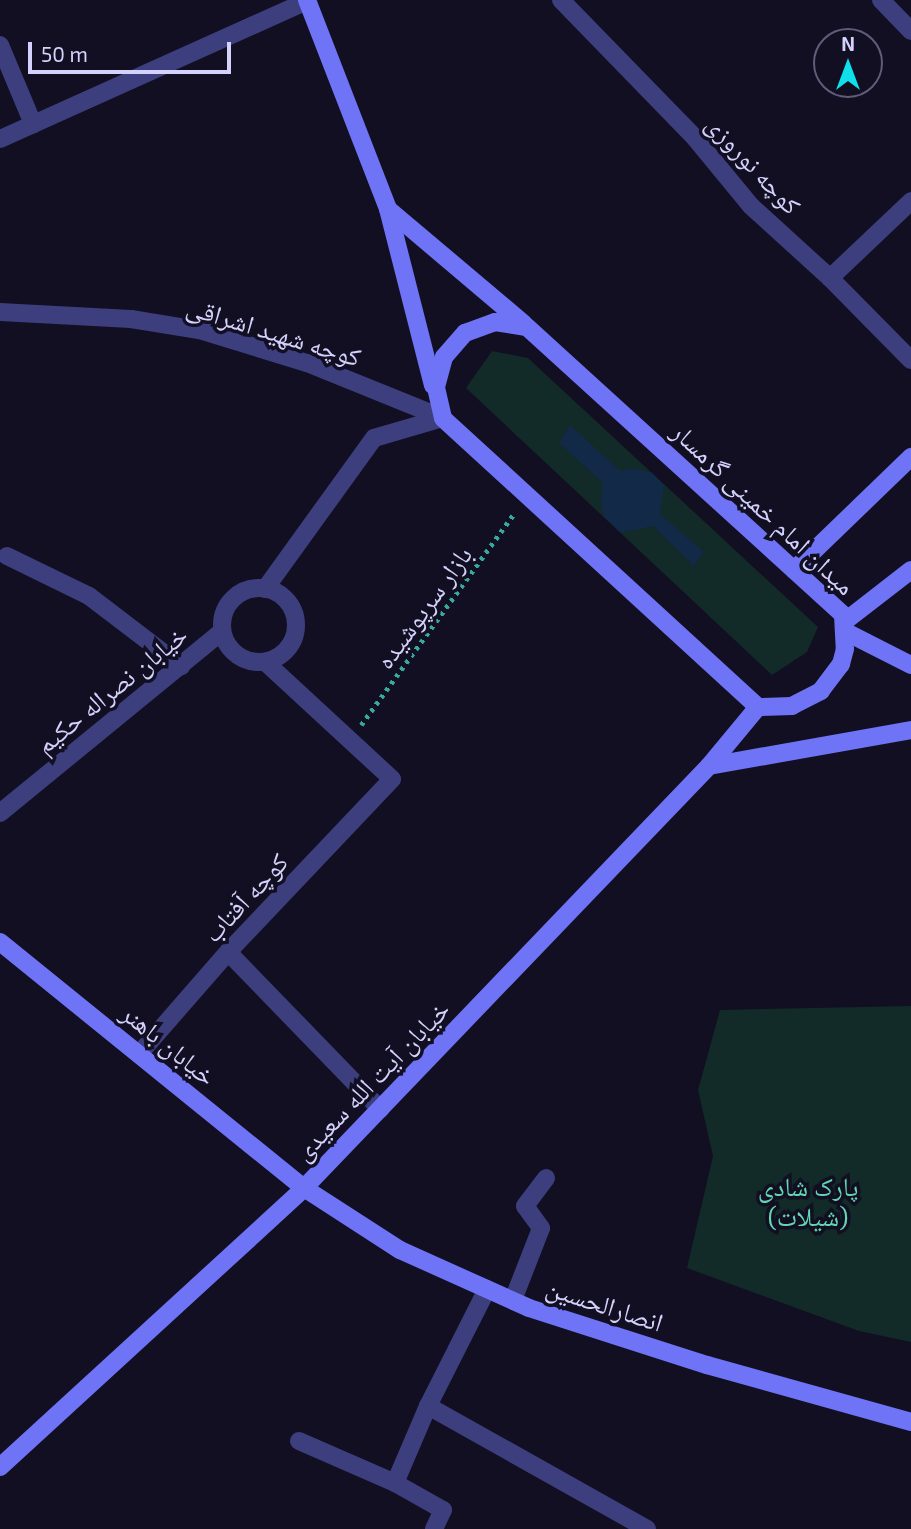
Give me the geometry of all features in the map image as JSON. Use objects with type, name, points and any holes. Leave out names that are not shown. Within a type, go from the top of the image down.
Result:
[{"type":"main road","points":[[307,1],[388,209],[440,411],[527,496],[758,707]]},
{"type":"main road","name":"میدان امام خمینی گرمسار","points":[[388,209],[527,327],[843,615],[845,627],[841,664],[821,691],[792,706],[758,707]]},
{"type":"main road","points":[[440,411],[438,372],[444,357],[465,333],[495,322],[527,327]]},
{"type":"main road","points":[[794,570],[911,457]]},
{"type":"main road","points":[[911,570],[845,627],[911,665]]},
{"type":"main road","name":"خیابان آیت الله سعیدی","points":[[0,1467],[304,1188],[709,766],[758,707]]},
{"type":"main road","points":[[709,766],[911,730]]},
{"type":"main road","name":"خیابان باهنر","points":[[0,942],[304,1188]]},
{"type":"main road","name":"انصارالحسین","points":[[304,1188],[400,1250],[513,1300],[707,1365],[911,1422]]},
{"type":"street","name":"کوچه نوروزی","points":[[561,0],[695,138],[751,206],[830,278],[911,360]]},
{"type":"street","points":[[881,0],[911,31]]},
{"type":"street","points":[[0,139],[307,1]]},
{"type":"street","points":[[0,45],[33,124]]},
{"type":"street","points":[[830,278],[911,201]]},
{"type":"street","name":"کوچه شهید اشراقی","points":[[0,312],[131,319],[199,330],[307,363],[440,411]]},
{"type":"street","points":[[265,589],[374,438],[440,411]]},
{"type":"street","points":[[7,556],[89,596],[181,666]]},
{"type":"street","points":[[265,662],[285,651],[296,631],[296,619],[285,599],[265,589],[242,592],[225,608],[222,631],[225,642],[242,658],[265,662],[350,740]]},
{"type":"street","name":"خیابان نصراله حکیم","points":[[0,813],[222,631]]},
{"type":"street","name":"کوچه آفتاب","points":[[139,1054],[228,952],[392,779],[350,740]]},
{"type":"street","points":[[228,952],[380,1109]]},
{"type":"street","points":[[513,1300],[541,1228],[525,1206],[546,1178]]},
{"type":"street","points":[[395,1483],[428,1406],[487,1289]]},
{"type":"street","points":[[428,1406],[647,1529]]},
{"type":"street","points":[[299,1441],[395,1483],[443,1510],[434,1529]]},
{"type":"path","name":"بازار سرپوشیده","points":[[350,740],[527,496]]},
{"type":"green space","points":[[492,351],[528,358],[818,627],[807,652],[772,675],[466,388]]},
{"type":"green space","name":"پارک شادی (شیلات)","points":[[911,1006],[911,1342],[859,1331],[687,1268],[713,1156],[698,1090],[720,1010]]},
{"type":"water","points":[[570,425],[620,471],[634,468],[652,473],[664,485],[660,514],[704,552],[694,566],[653,526],[621,533],[604,517],[601,499],[603,483],[559,443]]}]
